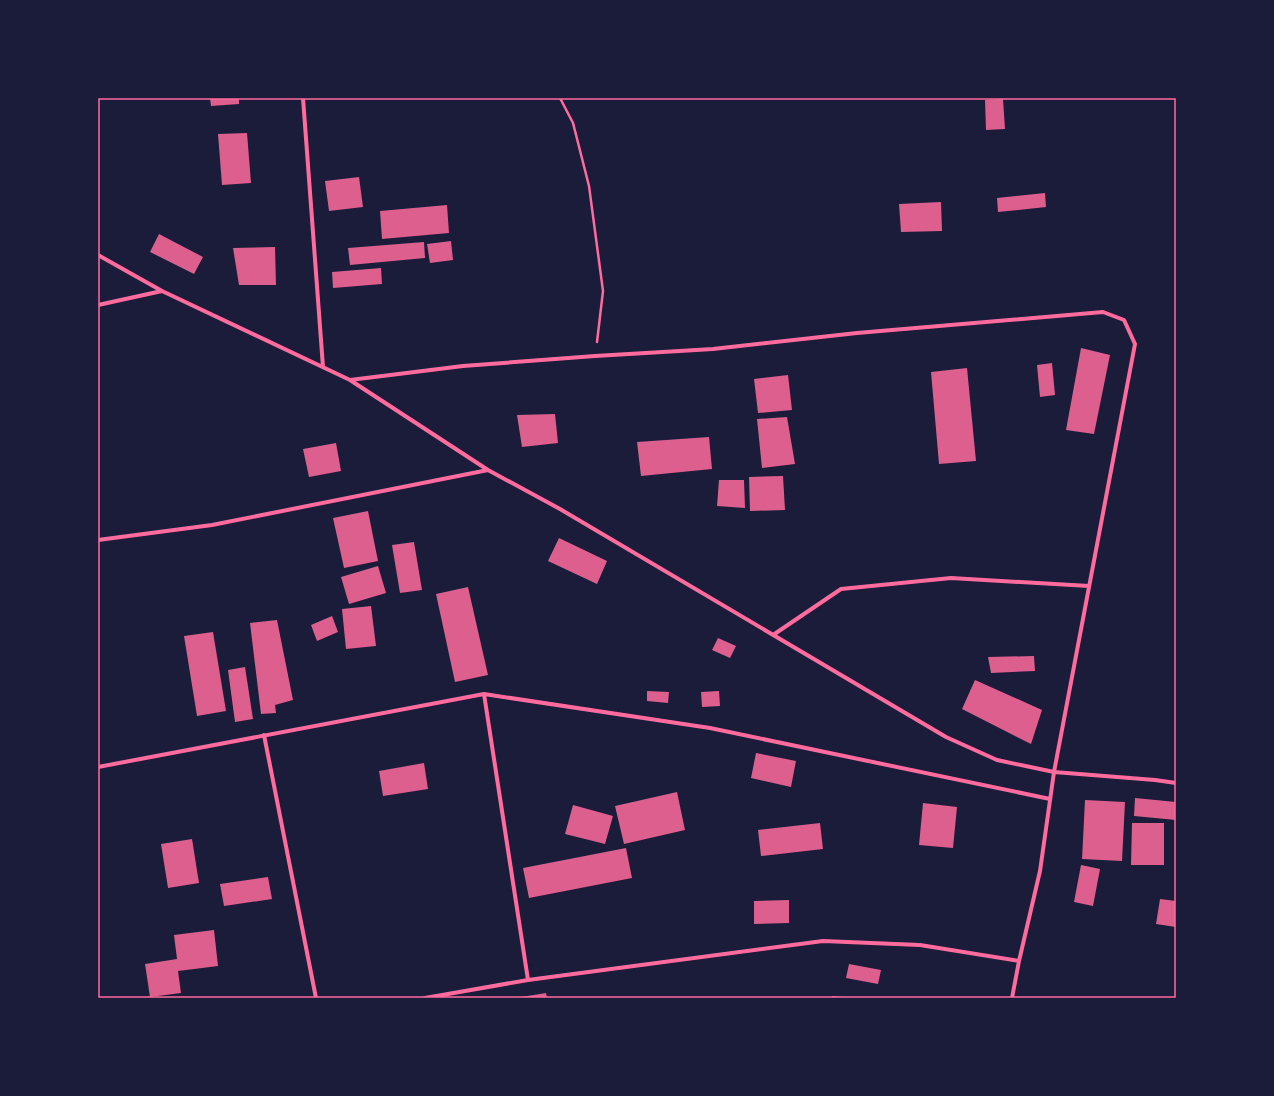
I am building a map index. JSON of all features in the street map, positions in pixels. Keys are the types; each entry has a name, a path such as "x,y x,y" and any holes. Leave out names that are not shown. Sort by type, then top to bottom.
{"street":[{"path":"303,98 323,367"},
{"path":"98,255 162,291 350,380 488,470 560,509 946,737 997,760 1054,772 1176,783"},
{"path":"98,305 162,291"},
{"path":"350,380 463,366 712,349 857,333 1102,312 1124,320 1135,344 1054,772 1040,871 1012,998"},
{"path":"98,540 212,526 488,470"},
{"path":"773,635 841,588 952,578 1089,586"},
{"path":"98,766 484,694 710,728 1050,799"},
{"path":"484,694 528,980"},
{"path":"264,735 316,998"},
{"path":"425,998 528,980 823,941 920,945 1019,961"}],"path":[{"path":"560,98 573,124 588,186 603,291 595,356"}],"building":[{"path":"210,98 239,98 239,104 211,106"},
{"path":"1003,99 1005,129 986,130 985,100"},
{"path":"247,133 251,183 222,185 218,134"},
{"path":"359,177 363,207 329,211 325,181"},
{"path":"1045,193 1046,207 998,212 997,198"},
{"path":"941,202 942,231 901,232 899,204"},
{"path":"447,205 449,233 382,239 380,211"},
{"path":"159,234 203,257 194,274 150,252"},
{"path":"451,241 453,260 430,263 427,244"},
{"path":"424,242 425,258 350,265 348,248"},
{"path":"275,247 276,285 239,285 233,248"},
{"path":"381,268 382,284 333,288 332,272"},
{"path":"1081,348 1110,355 1094,434 1066,430"},
{"path":"1052,363 1055,395 1040,397 1037,365"},
{"path":"967,368 976,461 939,464 931,372"},
{"path":"788,375 792,410 758,413 754,379"},
{"path":"555,414 558,443 522,447 517,415"},
{"path":"787,417 795,464 762,468 757,419"},
{"path":"709,437 712,469 641,476 637,442"},
{"path":"336,443 341,471 309,477 303,449"},
{"path":"783,476 785,510 750,511 749,477"},
{"path":"719,480 744,480 745,508 717,506"},
{"path":"368,511 378,561 344,568 333,518"},
{"path":"559,538 607,561 597,584 548,561"},
{"path":"414,542 422,590 400,593 392,545"},
{"path":"378,566 386,593 349,604 341,577"},
{"path":"468,587 488,675 455,682 436,594"},
{"path":"371,606 376,646 346,649 342,609"},
{"path":"332,616 338,632 317,641 311,625"},
{"path":"277,620 293,700 275,705 276,713 261,714 250,623"},
{"path":"213,632 226,711 197,716 184,636"},
{"path":"718,638 736,646 730,658 712,650"},
{"path":"1034,656 1035,671 991,673 988,657"},
{"path":"245,667 253,719 235,722 228,670"},
{"path":"975,680 1042,710 1031,744 962,709"},
{"path":"647,691 669,692 668,703 647,701"},
{"path":"719,691 720,706 702,707 701,692"},
{"path":"756,753 796,761 791,787 751,778"},
{"path":"424,763 428,789 383,796 379,771"},
{"path":"677,792 685,830 624,844 615,806"},
{"path":"1135,798 1176,802 1176,820 1134,816"},
{"path":"1085,800 1125,802 1122,861 1082,859"},
{"path":"923,803 957,807 953,848 919,845"},
{"path":"573,805 613,816 605,844 565,834"},
{"path":"820,823 823,849 761,856 758,830"},
{"path":"1132,823 1164,823 1164,865 1131,865"},
{"path":"192,839 199,883 168,888 161,844"},
{"path":"626,848 632,878 529,898 523,868"},
{"path":"1081,865 1100,869 1093,906 1074,902"},
{"path":"268,877 272,899 224,906 220,884"},
{"path":"1160,899 1176,901 1176,927 1156,924"},
{"path":"789,900 789,923 754,924 754,901"},
{"path":"214,930 218,966 178,971 181,993 150,997 145,964 177,959 174,935"},
{"path":"849,964 881,970 878,984 846,978"},
{"path":"546,993 547,998 521,998 521,997"},
{"path":"832,996 843,997 843,998 832,998"}]}
